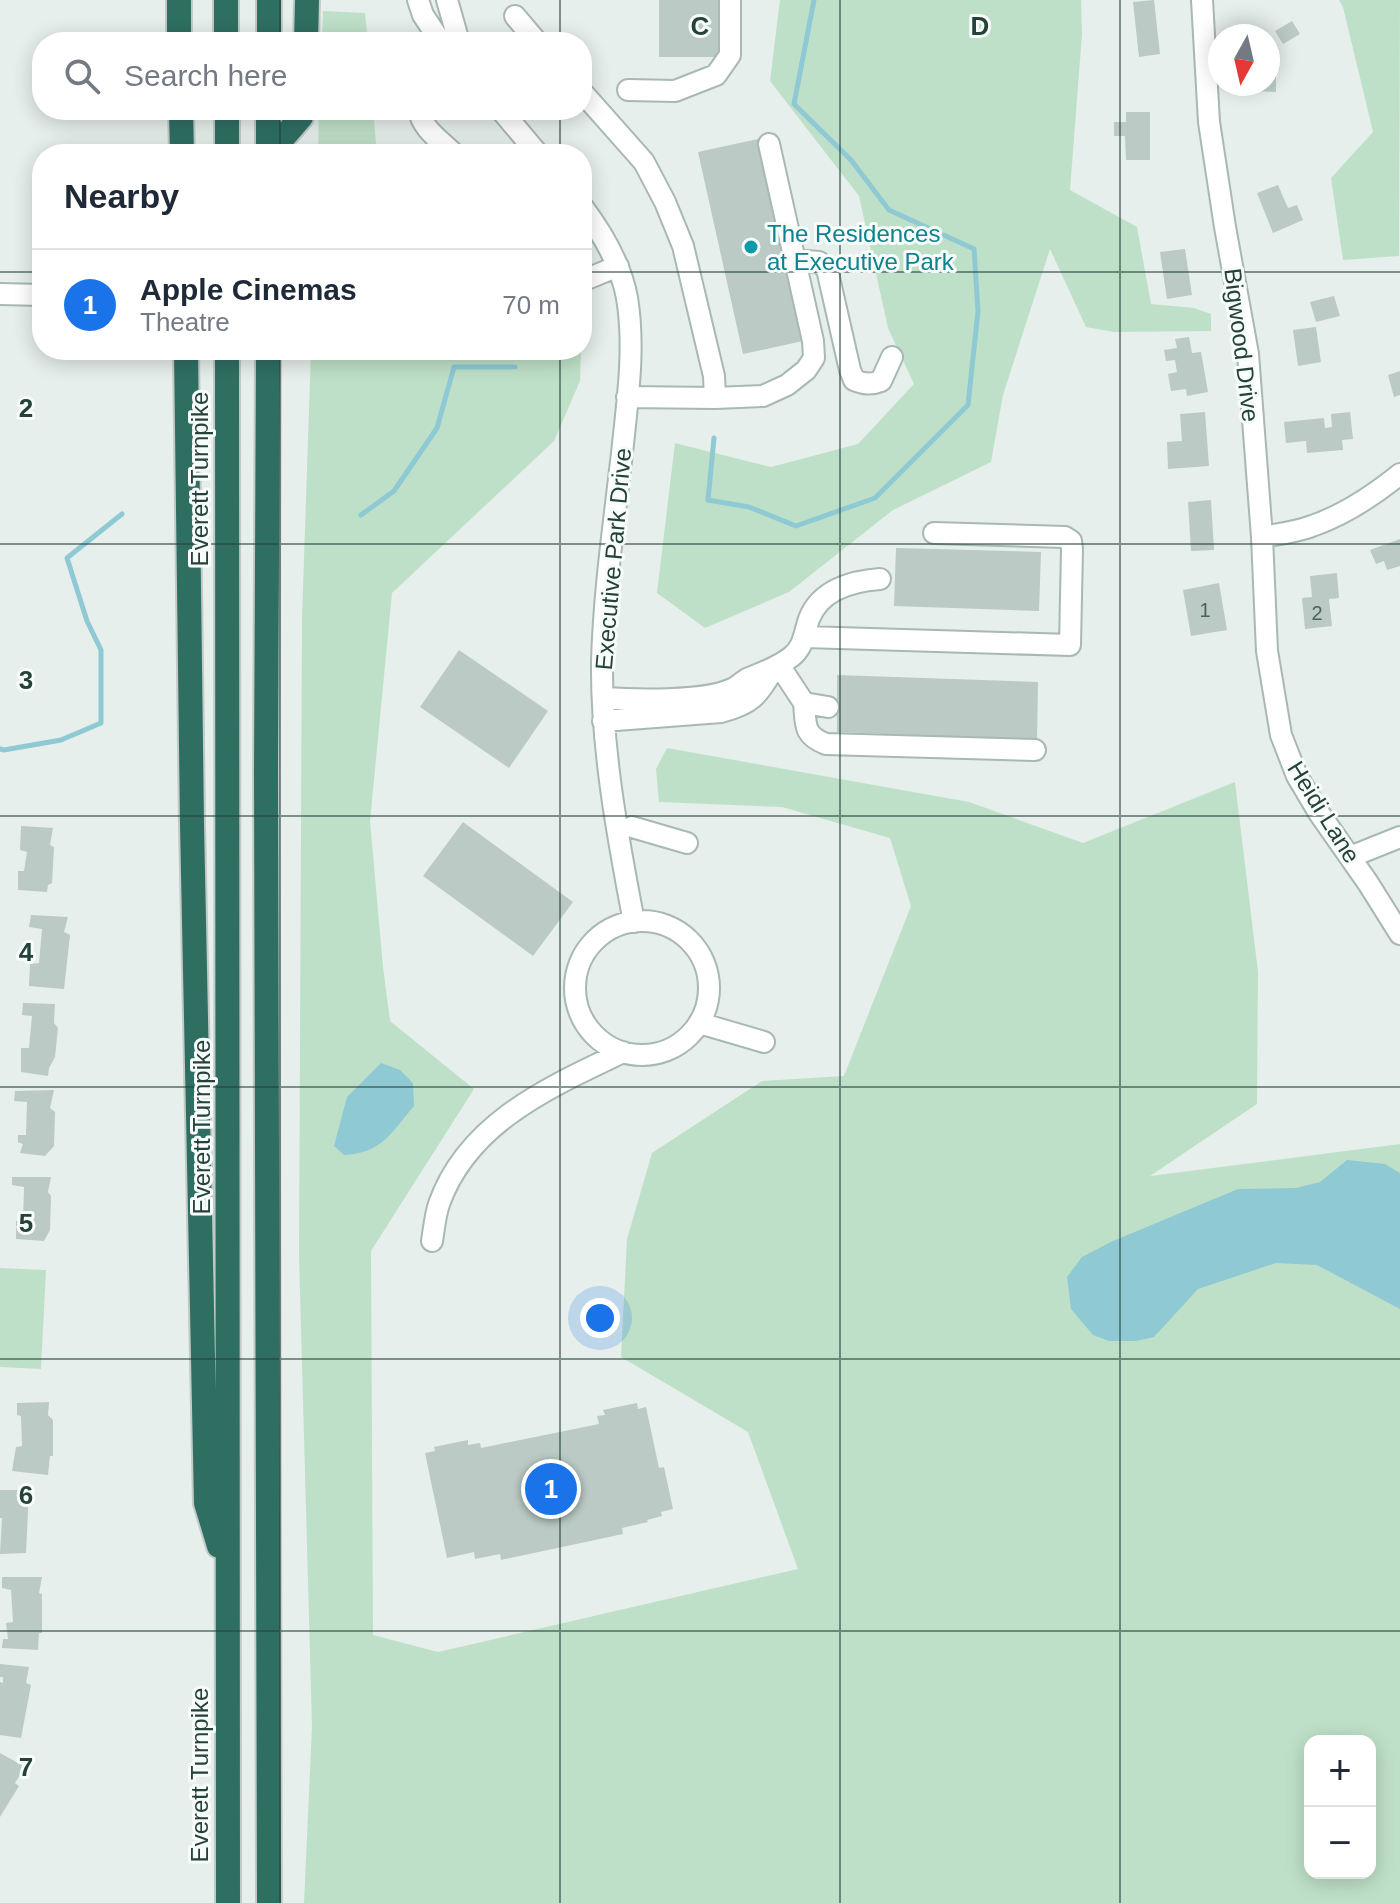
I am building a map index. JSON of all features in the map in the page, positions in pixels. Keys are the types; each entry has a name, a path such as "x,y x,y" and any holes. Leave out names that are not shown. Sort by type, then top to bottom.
{"highway":[{"path":"179,0 179,32"},
{"path":"226,0 226,32"},
{"path":"269,0 269,32"},
{"path":"306,32 307,0"},
{"path":"181,120 182,144"},
{"path":"227,120 227,144"},
{"path":"268,120 269,144"},
{"path":"278,144 298,120"},
{"path":"186,360 206,1503 226,1570"},
{"name":"Everett Turnpike","path":"227,360 228,1903"},
{"path":"268,360 269,1903"}],"street":[{"path":"418,0 434,32"},
{"path":"447,0 456,32"},
{"path":"628,90 675,91 716,75 730,55 730,0"},
{"name":"Bigwood Drive","path":"1202,0 1209,122 1248,354 1262,537"},
{"path":"515,16 529,32"},
{"path":"592,103 644,162 665,202 683,246 714,376 715,398"},
{"path":"421,120 444,144"},
{"path":"509,120 530,144"},
{"path":"627,397 763,396 787,385 806,370 814,358 813,341 769,144"},
{"name":"Executive Park Drive","path":"592,219 618,266 627,296 631,328 631,361 604,616 603,721 634,922"},
{"path":"796,265 806,261 819,262 827,269 854,380 864,384 881,381 892,357"},
{"path":"592,277 618,266"},
{"path":"0,294 32,295"},
{"path":"1262,537 1310,527 1333,517 1400,474"},
{"path":"805,637 1070,645 1071,541 1065,537 934,533"},
{"name":"Heidi Lane","path":"1262,537 1267,651 1281,735 1297,776 1319,813 1400,934"},
{"path":"603,721 732,709 756,696 776,668 800,649 812,612 828,594 843,586 880,579"},
{"path":"603,698 667,699 713,695 776,668"},
{"path":"776,668 804,703 813,739 826,744 1035,750"},
{"path":"804,703 828,707"},
{"path":"632,827 687,843"},
{"path":"1350,857 1400,837"},
{"path":"654,923 675,930 698,952 709,982 708,1004 699,1023 679,1044 652,1054 623,1052 602,1042 586,1025 577,1005 575,986 587,951 608,931 625,924 654,923"},
{"path":"699,1023 764,1042"},
{"path":"432,1241 438,1207 449,1181 465,1155 484,1134 534,1097 623,1052"}],"green space":[{"path":"780,0 1081,0 1082,34 1070,190 1137,227 1151,304 1194,308 1211,314 1211,331 1114,332 1086,327 1050,249 1003,395 991,462 893,510 789,592 705,628 657,593 675,443 771,467 858,444 914,384 888,328 859,196 770,81"},
{"path":"1339,0 1400,0 1399,256 1343,260 1331,178 1373,132"},
{"path":"323,11 365,13 367,32 322,32"},
{"path":"319,120 374,120 376,144 318,144"},
{"path":"311,360 581,360 580,381 554,441 392,593 370,821 390,1021 474,1089 371,1251 373,1635 438,1652 798,1569 748,1432 621,1357 627,1239 652,1153 762,1081 844,1076 911,906 890,838 782,807 659,802 656,769 667,748 969,802 1083,843 1235,782 1258,972 1257,1104 1150,1176 1400,1144 1400,1903 304,1903 312,1727 299,1255 302,618"},
{"path":"0,1268 46,1270 41,1369 0,1367"}],"water":[{"path":"381,1063 400,1070 413,1083 414,1106 377,1146 344,1155 334,1146 347,1097"},
{"path":"1347,1160 1385,1164 1400,1173 1400,1309 1317,1265 1276,1263 1198,1289 1154,1337 1109,1341 1093,1335 1071,1309 1067,1277 1082,1257 1238,1189 1296,1188 1320,1182"}],"building":[{"path":"659,0 720,0 721,57 659,57"},
{"path":"1154,0 1160,54 1139,57 1133,2"},
{"path":"1292,21 1300,34 1283,44 1280,28"},
{"path":"1126,112 1150,112 1150,160 1126,160 1125,136 1114,136 1114,122 1126,122"},
{"name":"The Residences at Executive Park","path":"758,139 803,341 743,354 698,152"},
{"path":"1278,185 1288,208 1297,205 1303,220 1273,233 1257,193"},
{"path":"1185,249 1192,295 1167,299 1160,252"},
{"path":"1334,296 1340,316 1316,322 1310,302"},
{"path":"1316,327 1321,362 1298,366 1293,330"},
{"path":"1189,337 1192,353 1201,352 1208,392 1187,396 1186,389 1171,391 1168,374 1177,372 1175,360 1166,361 1164,350 1177,348 1175,339"},
{"path":"1400,371 1400,395 1394,397 1388,375"},
{"path":"1205,412 1209,466 1168,469 1167,442 1182,441 1180,414"},
{"path":"1350,412 1353,439 1342,440 1343,450 1307,453 1306,441 1286,443 1284,422 1324,418 1325,428 1332,427 1331,414"},
{"path":"1211,500 1214,550 1191,551 1188,502"},
{"path":"1400,539 1400,566 1387,570 1384,561 1376,564 1370,550"},
{"path":"896,548 1041,552 1039,611 894,606"},
{"path":"1337,573 1339,598 1329,599 1332,626 1305,629 1302,598 1312,597 1310,576"},
{"path":"1219,583 1227,630 1191,636 1183,590"},
{"path":"459,650 548,711 509,768 420,707"},
{"path":"837,675 1038,682 1037,740 837,732"},
{"path":"463,822 573,902 533,956 423,876"},
{"path":"21,826 53,828 50,845 54,847 52,883 48,885 47,892 18,890 18,871 24,871 27,852 20,850"},
{"path":"31,915 68,917 64,932 70,935 64,989 29,986 30,964 39,963 42,929 29,927"},
{"path":"23,1003 55,1004 54,1023 58,1028 55,1057 48,1076 21,1072 21,1048 29,1048 32,1016 22,1015"},
{"path":"54,1090 50,1108 55,1112 54,1146 45,1156 20,1153 23,1144 18,1142 18,1135 26,1135 27,1102 14,1101 15,1091"},
{"path":"12,1177 51,1177 48,1192 51,1196 50,1230 44,1241 16,1239 16,1221 23,1221 24,1187 12,1185"},
{"path":"49,1402 48,1415 53,1420 53,1456 50,1456 48,1475 12,1471 16,1447 22,1446 21,1416 17,1415 17,1403"},
{"path":"637,1403 638,1409 646,1407 659,1468 664,1467 673,1509 661,1512 662,1516 648,1522 622,1528 623,1534 501,1560 500,1554 475,1559 474,1552 447,1558 425,1453 435,1451 434,1447 468,1440 468,1445 480,1443 481,1448 599,1424 597,1416 605,1415 603,1410"},
{"path":"0,1490 29,1490 26,1553 0,1554"},
{"path":"2,1577 42,1577 39,1593 42,1594 42,1633 39,1633 38,1650 2,1648 3,1639 8,1639 6,1623 13,1622 11,1590 2,1588"},
{"path":"0,1664 29,1667 26,1683 31,1685 21,1738 0,1735 0,1682 3,1683 3,1677 0,1677"},
{"path":"0,1753 25,1767 15,1783 19,1786 0,1817"}],"waterway":[{"path":"714,438 708,500 749,507 796,526 875,498 968,405 978,311 974,249 889,210 851,160 794,104 814,0"},
{"path":"361,515 394,491 437,428 454,367 515,367"},
{"path":"0,749 61,740 101,723 101,650 87,621 67,558 122,514"}],"place":[{"name":"The Residences at Executive Park","path":"751,247"},
{"name":"Apple Cinemas","path":"551,1489"}]}
